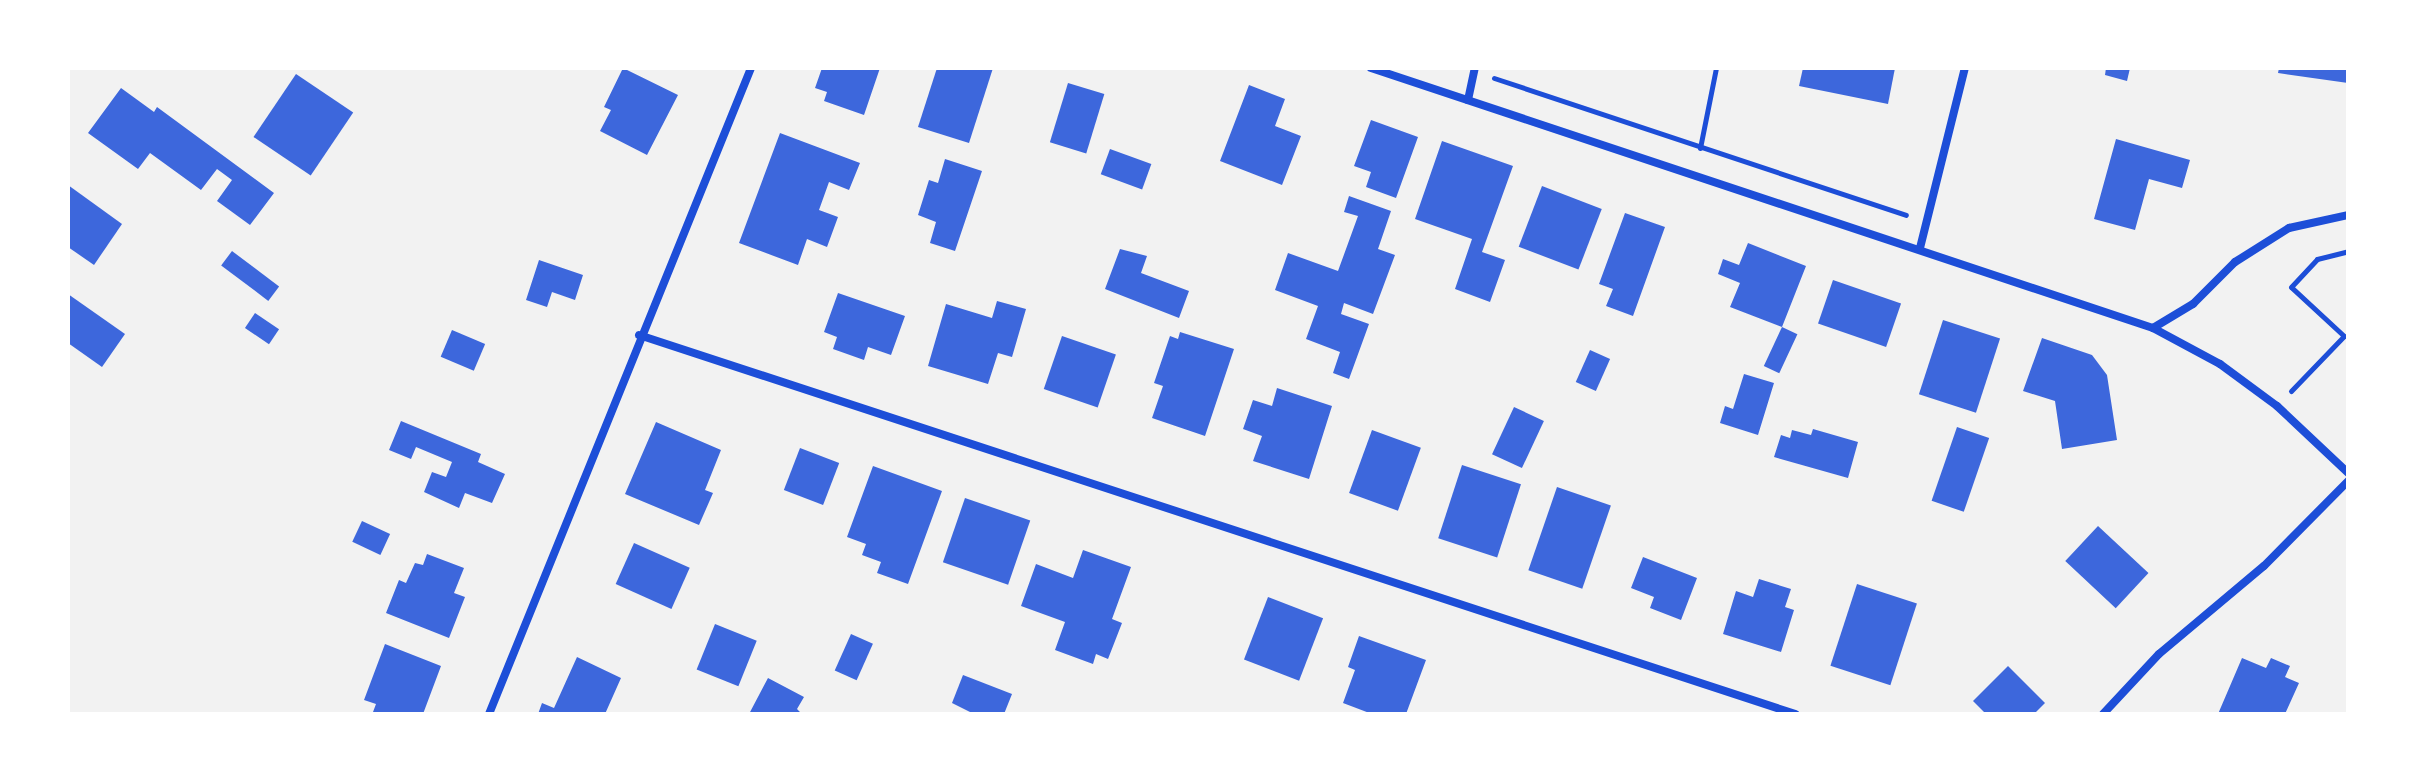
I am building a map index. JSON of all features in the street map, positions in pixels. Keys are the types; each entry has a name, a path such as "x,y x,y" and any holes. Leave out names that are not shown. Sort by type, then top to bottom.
{"street":[{"path":"489,714 639,335 751,68"},
{"path":"1371,68 1920,248 2153,328 2220,364 2277,406 2348,473"},
{"path":"1920,248 1965,68"},
{"path":"1468,100 1475,69"},
{"path":"2153,328 2193,304 2235,262 2289,228 2348,215"},
{"path":"639,335 1795,714"},
{"path":"2103,714 2159,654 2264,566 2348,481"}],"path":[{"path":"1700,148 1716,68"},
{"path":"1475,69 1700,148 1928,222"},
{"path":"2277,406 2344,336 2291,287 2317,259 2348,251"}],"building":[{"path":"623,68 678,95 647,155 600,131 611,110 604,107"},
{"path":"822,68 880,68 864,115 824,101 827,92 815,88"},
{"path":"937,68 993,68 969,143 918,127"},
{"path":"1803,68 1895,68 1888,104 1799,86"},
{"path":"2106,68 2130,68 2127,81 2105,75"},
{"path":"2279,68 2348,68 2348,83 2278,73"},
{"path":"296,74 353,113 311,176 254,137"},
{"path":"1068,83 1104,94 1086,153 1050,142"},
{"path":"1249,85 1285,99 1275,126 1301,136 1282,185 1220,161"},
{"path":"121,88 154,112 157,107 274,193 250,225 217,201 232,180 217,169 201,190 150,153 138,169 88,133"},
{"path":"1371,120 1418,137 1396,198 1366,187 1371,172 1354,166"},
{"path":"780,133 860,163 849,190 829,182 819,210 838,217 827,247 807,239 798,265 739,243"},
{"path":"2116,139 2190,160 2182,188 2149,179 2135,230 2094,219"},
{"path":"1442,141 1513,166 1482,252 1505,260 1490,302 1455,289 1472,239 1415,219"},
{"path":"1110,149 1151,164 1142,189 1101,174"},
{"path":"945,159 982,171 955,251 930,243 936,222 918,215 929,180 938,183"},
{"path":"68,185 122,224 94,265 68,247"},
{"path":"1542,186 1602,209 1578,270 1519,247"},
{"path":"1349,196 1391,211 1378,249 1395,255 1373,314 1344,303 1341,314 1369,324 1349,379 1333,373 1340,352 1306,339 1318,306 1275,290 1288,253 1338,271 1358,216 1344,212"},
{"path":"1625,213 1665,227 1633,316 1606,306 1613,289 1599,284"},
{"path":"1748,243 1806,266 1782,327 1730,307 1740,283 1718,274 1723,259 1739,265"},
{"path":"1120,249 1147,256 1141,273 1189,291 1179,318 1105,289"},
{"path":"232,251 279,287 268,301 221,265"},
{"path":"539,260 583,275 575,300 552,292 547,307 526,300"},
{"path":"1833,280 1901,303 1886,347 1818,323"},
{"path":"838,293 905,316 891,355 868,347 864,360 833,349 837,337 824,332"},
{"path":"68,294 125,334 102,367 68,343"},
{"path":"997,301 1026,309 1012,357 998,353 988,384 928,366 946,304 992,318"},
{"path":"255,313 279,329 269,344 245,328"},
{"path":"1943,320 2000,339 1976,413 1919,394"},
{"path":"1782,327 1797,334 1779,373 1764,366"},
{"path":"452,330 485,344 474,371 441,357"},
{"path":"1180,332 1234,349 1205,436 1152,418 1163,386 1154,383 1170,336 1178,339"},
{"path":"1062,336 1116,355 1098,408 1044,389"},
{"path":"2042,338 2092,355 2107,375 2117,440 2062,449 2055,401 2023,391"},
{"path":"1590,350 1610,359 1596,391 1576,382"},
{"path":"1744,374 1774,383 1758,435 1720,423 1725,406 1733,409"},
{"path":"1277,388 1332,406 1309,479 1253,461 1262,436 1243,429 1253,400 1272,406"},
{"path":"1514,407 1544,421 1522,468 1492,454"},
{"path":"401,421 481,454 478,462 505,474 492,503 465,493 459,508 424,492 432,472 446,477 452,462 416,447 411,459 389,450"},
{"path":"656,422 721,450 705,490 713,493 699,525 625,494"},
{"path":"1957,427 1989,438 1964,512 1932,501"},
{"path":"1813,429 1858,442 1848,478 1774,457 1781,435 1790,438 1792,430 1811,435"},
{"path":"1372,430 1421,448 1398,511 1349,493"},
{"path":"800,448 839,463 823,505 784,490"},
{"path":"1462,465 1521,484 1497,557 1438,538"},
{"path":"873,466 942,491 908,584 877,573 881,562 862,555 866,544 847,537"},
{"path":"1557,487 1611,506 1582,589 1528,570"},
{"path":"965,498 1030,520 1008,585 943,562"},
{"path":"362,521 390,534 380,555 352,542"},
{"path":"2098,526 2148,573 2116,608 2065,561"},
{"path":"634,543 690,568 671,609 616,584"},
{"path":"1083,550 1131,567 1112,619 1122,623 1108,659 1096,654 1093,664 1055,650 1065,622 1021,606 1036,564 1073,578"},
{"path":"427,554 464,568 454,593 465,597 449,638 386,613 399,580 406,583 415,563 423,565"},
{"path":"1643,557 1697,578 1681,620 1650,608 1654,597 1631,588"},
{"path":"1759,579 1791,589 1785,607 1794,610 1781,652 1723,634 1736,591 1753,597"},
{"path":"1857,584 1917,603 1890,685 1830,666"},
{"path":"1268,597 1323,618 1299,681 1244,660"},
{"path":"715,624 757,641 738,686 697,669"},
{"path":"851,634 873,644 857,680 835,671"},
{"path":"1359,636 1426,660 1406,714 1372,714 1343,703 1355,670 1348,667"},
{"path":"385,644 441,666 423,714 379,714 373,712 376,704 364,700"},
{"path":"577,657 621,678 605,714 538,714 542,703 554,708"},
{"path":"2242,658 2266,668 2271,658 2290,666 2285,677 2299,683 2285,714 2218,714"},
{"path":"2008,666 2045,703 2034,714 1986,714 1973,701"},
{"path":"963,675 1012,694 1004,714 974,714 952,703"},
{"path":"768,678 804,697 797,709 802,714 749,714"}]}
